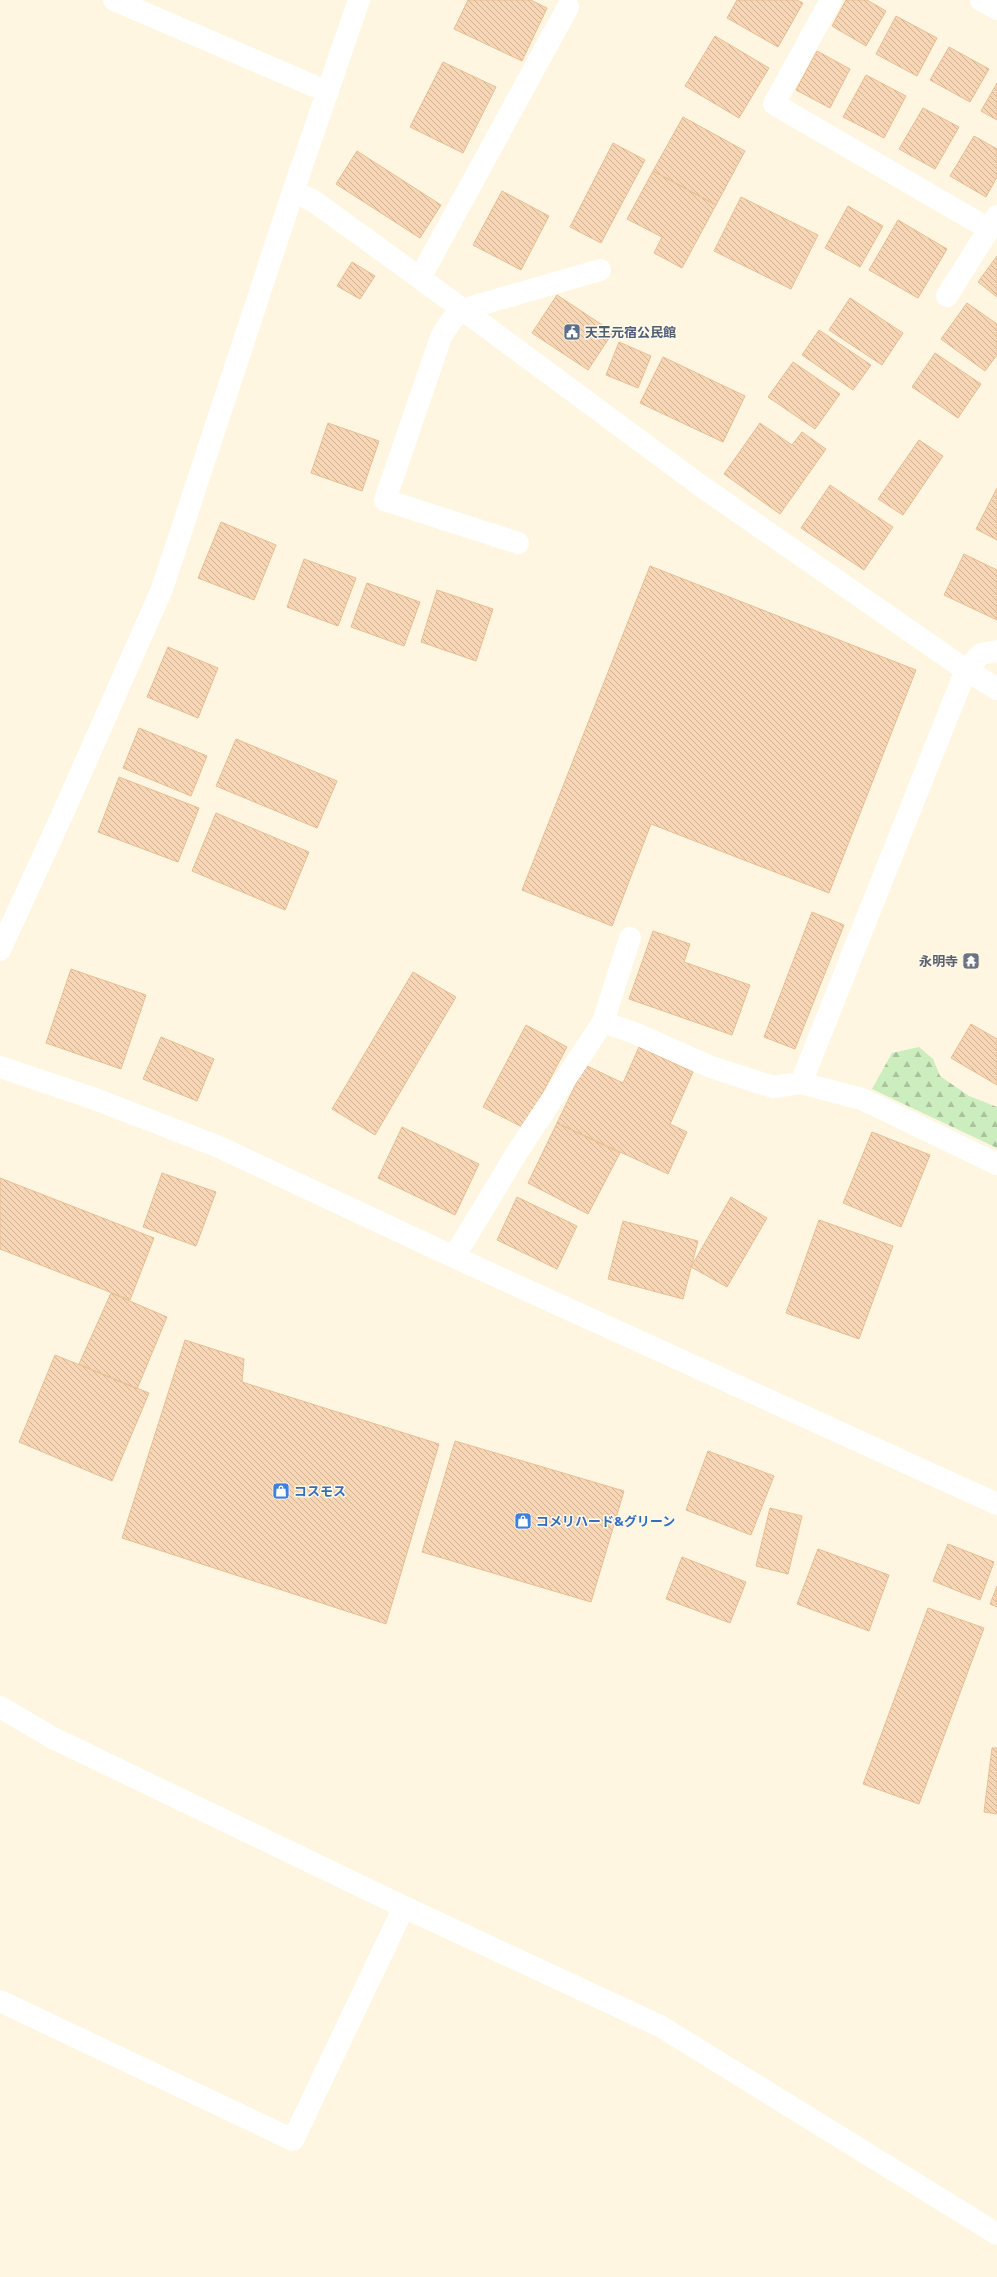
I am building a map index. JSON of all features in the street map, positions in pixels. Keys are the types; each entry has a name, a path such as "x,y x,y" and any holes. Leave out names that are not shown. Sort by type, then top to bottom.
{"street":[{"path":"114,0 328,92"},
{"path":"0,950 64,811 162,588 293,192 359,0"},
{"path":"831,0 774,104 993,222 947,296"},
{"path":"981,0 997,9"},
{"path":"420,278 568,7"},
{"path":"293,192 312,200 701,486 966,670 997,689"},
{"path":"518,543 385,500 442,337 451,321 461,310 600,270"},
{"path":"801,1083 966,670 981,654 997,651"},
{"path":"454,1257 518,1152 603,1022 630,938"},
{"path":"603,1022 637,1034 711,1067 773,1087 801,1083 862,1099 997,1164"},
{"path":"0,1067 181,1130 454,1257 997,1504"},
{"path":"0,1707 53,1738 404,1907 660,2026 997,2234"},
{"path":"0,2001 293,2140 404,1907"}],"green space":[{"path":"919,1047 933,1059 940,1076 969,1096 997,1107 997,1148 872,1089 892,1053"}],"building":[{"path":"468,0 531,0 547,8 522,61 454,29"},
{"path":"737,0 797,0 803,3 778,47 727,18"},
{"path":"846,0 867,0 886,11 866,46 832,26"},
{"path":"896,16 937,38 917,76 876,54"},
{"path":"715,36 769,68 739,118 685,86"},
{"path":"949,47 989,69 970,102 930,80"},
{"path":"817,51 850,69 830,108 796,90"},
{"path":"443,62 496,87 463,153 410,127"},
{"path":"866,75 906,96 884,138 843,117"},
{"path":"997,83 997,120 981,111"},
{"path":"923,108 959,127 935,169 899,149"},
{"path":"683,117 745,151 716,205 653,171"},
{"path":"974,136 997,149 997,177 986,197 950,176"},
{"path":"613,143 645,160 601,243 570,227"},
{"path":"357,151 441,205 420,238 336,184"},
{"path":"653,171 716,205 682,268 654,253 662,237 627,219"},
{"path":"502,191 549,216 521,270 473,245"},
{"path":"741,197 818,235 791,289 714,251"},
{"path":"848,206 883,226 860,267 825,248"},
{"path":"898,220 947,249 918,298 869,270"},
{"path":"997,256 997,297 978,282"},
{"path":"352,262 375,276 360,299 337,286"},
{"name":"天王元宿公民館","path":"557,295 613,332 588,370 532,333"},
{"path":"850,298 903,333 882,365 829,330"},
{"path":"967,303 997,324 997,355 985,371 941,339"},
{"path":"819,330 871,365 853,390 802,355"},
{"path":"619,342 651,356 638,388 606,375"},
{"path":"935,353 981,384 958,418 912,387"},
{"path":"663,357 745,396 723,442 640,403"},
{"path":"793,362 840,394 815,429 768,397"},
{"path":"328,423 379,441 362,491 311,473"},
{"path":"760,423 792,445 802,432 826,449 780,514 724,474"},
{"path":"919,440 943,456 903,515 878,499"},
{"path":"830,485 893,527 864,570 801,528"},
{"path":"997,488 997,540 976,529"},
{"path":"221,522 276,545 254,600 198,578"},
{"path":"964,554 997,570 997,620 944,595"},
{"path":"304,559 356,578 338,626 287,607"},
{"path":"650,566 916,670 829,893 651,824 612,926 522,890"},
{"path":"367,583 420,602 404,646 351,627"},
{"path":"437,590 493,609 476,661 421,642"},
{"path":"168,647 218,668 198,718 147,697"},
{"path":"139,728 207,756 191,796 123,768"},
{"path":"236,739 337,781 317,828 216,786"},
{"path":"119,777 199,808 178,862 98,832"},
{"path":"216,813 309,852 285,910 192,871"},
{"path":"812,912 844,925 795,1049 764,1037"},
{"path":"653,931 690,944 684,962 750,985 732,1035 629,999"},
{"path":"71,969 146,995 121,1069 46,1043"},
{"path":"413,972 456,997 375,1135 332,1109"},
{"path":"971,1024 997,1039 997,1085 951,1058"},
{"path":"526,1025 567,1047 524,1128 483,1107"},
{"path":"161,1037 214,1059 197,1101 143,1079"},
{"path":"639,1047 693,1072 670,1124 687,1132 668,1174 557,1123 585,1065 623,1083"},
{"path":"557,1123 620,1153 588,1214 528,1183"},
{"path":"402,1127 479,1164 455,1215 378,1178"},
{"path":"872,1132 930,1155 901,1227 843,1203"},
{"path":"162,1173 216,1192 196,1246 143,1227"},
{"path":"0,1178 154,1238 130,1300 0,1249"},
{"path":"517,1197 577,1226 557,1269 497,1240"},
{"path":"731,1197 767,1218 727,1287 691,1267"},
{"path":"819,1220 893,1246 859,1339 786,1313"},
{"path":"623,1221 698,1241 683,1299 608,1279"},
{"path":"111,1293 167,1317 137,1389 79,1364"},
{"name":"コスモス","path":"185,1340 244,1359 242,1382 439,1444 386,1624 122,1538"},
{"path":"55,1355 149,1393 112,1481 19,1442"},
{"name":"コメリハード&グリーン","path":"455,1441 624,1491 591,1602 422,1552"},
{"path":"708,1451 774,1476 751,1535 686,1510"},
{"path":"770,1508 802,1516 788,1574 756,1566"},
{"path":"948,1544 994,1562 980,1600 933,1581"},
{"path":"818,1549 889,1575 869,1631 797,1604"},
{"path":"682,1557 746,1582 730,1623 666,1599"},
{"path":"997,1586 997,1607 990,1604"},
{"path":"928,1608 984,1628 919,1804 863,1784"},
{"path":"992,1748 997,1748 997,1814 984,1812"}],"place":[{"name":"天王元宿公民館","path":"572,332"},
{"name":"永明寺","path":"971,961"},
{"name":"コスモス","path":"281,1491"},
{"name":"コメリハード&グリーン","path":"523,1521"}]}
